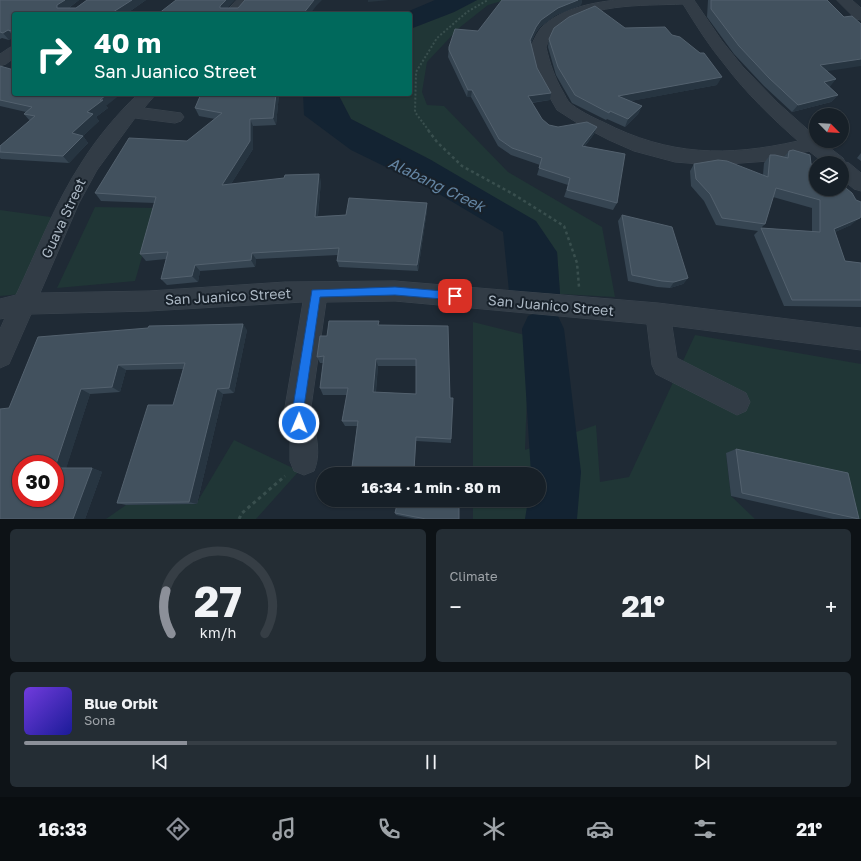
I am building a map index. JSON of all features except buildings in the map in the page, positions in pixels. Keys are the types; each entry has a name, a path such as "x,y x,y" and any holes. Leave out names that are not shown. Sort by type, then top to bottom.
{"street":[{"path":"233,12 245,0"},
{"path":"809,141 763,98 737,70 716,44 686,0 616,4 587,9 563,18 547,31 538,47 545,75 564,106 588,122 615,136 641,146 675,155 713,158 769,154 809,145"},
{"path":"844,0 861,16"},
{"path":"0,61 12,53"},
{"name":"Guava Street","path":"0,356 69,204 89,166 130,112 146,96"},
{"path":"130,112 175,117"},
{"path":"817,148 827,156"},
{"path":"849,174 861,184"},
{"name":"San Juanico Street","path":"0,309 24,304 149,301 285,292 316,293 395,291 658,314 861,339"},
{"path":"304,461 304,439 299,423 298,407 316,293"},
{"path":"658,314 665,365 737,402"}],"path":[{"path":"488,0 467,12 437,38 416,72 415,112 437,142 462,166 513,194 564,226 577,263 582,307"},
{"path":"239,519 242,513 304,461"}],"green space":[{"path":"477,0 505,0 488,5 459,28 427,62 422,92 427,105 444,106 508,172 602,227 615,297 560,294 557,252 431,160 351,119 339,96 412,96 412,28 454,12"},
{"path":"95,207 156,208 135,281 57,288"},
{"path":"0,210 58,218 22,294 0,296"},
{"path":"473,322 529,336 525,450 596,425 600,482 629,477 695,335 861,364 861,519 843,519 726,454 731,496 755,519 473,519 473,507 546,507 546,467 473,467"},
{"path":"234,440 299,471 256,519 106,519 126,505 196,504"}],"water":[{"path":"435,0 477,0 454,12 412,28 412,12 407,12"},
{"path":"303,96 339,96 351,119 431,160 536,221 557,252 560,294 509,291 503,232 429,188 351,150 304,115"}],"waterway":[{"name":"Alabang Creek","path":"543,329 556,472 551,519"}],"route":[{"path":"299,423 298,407 316,293 395,291 455,296"}]}
